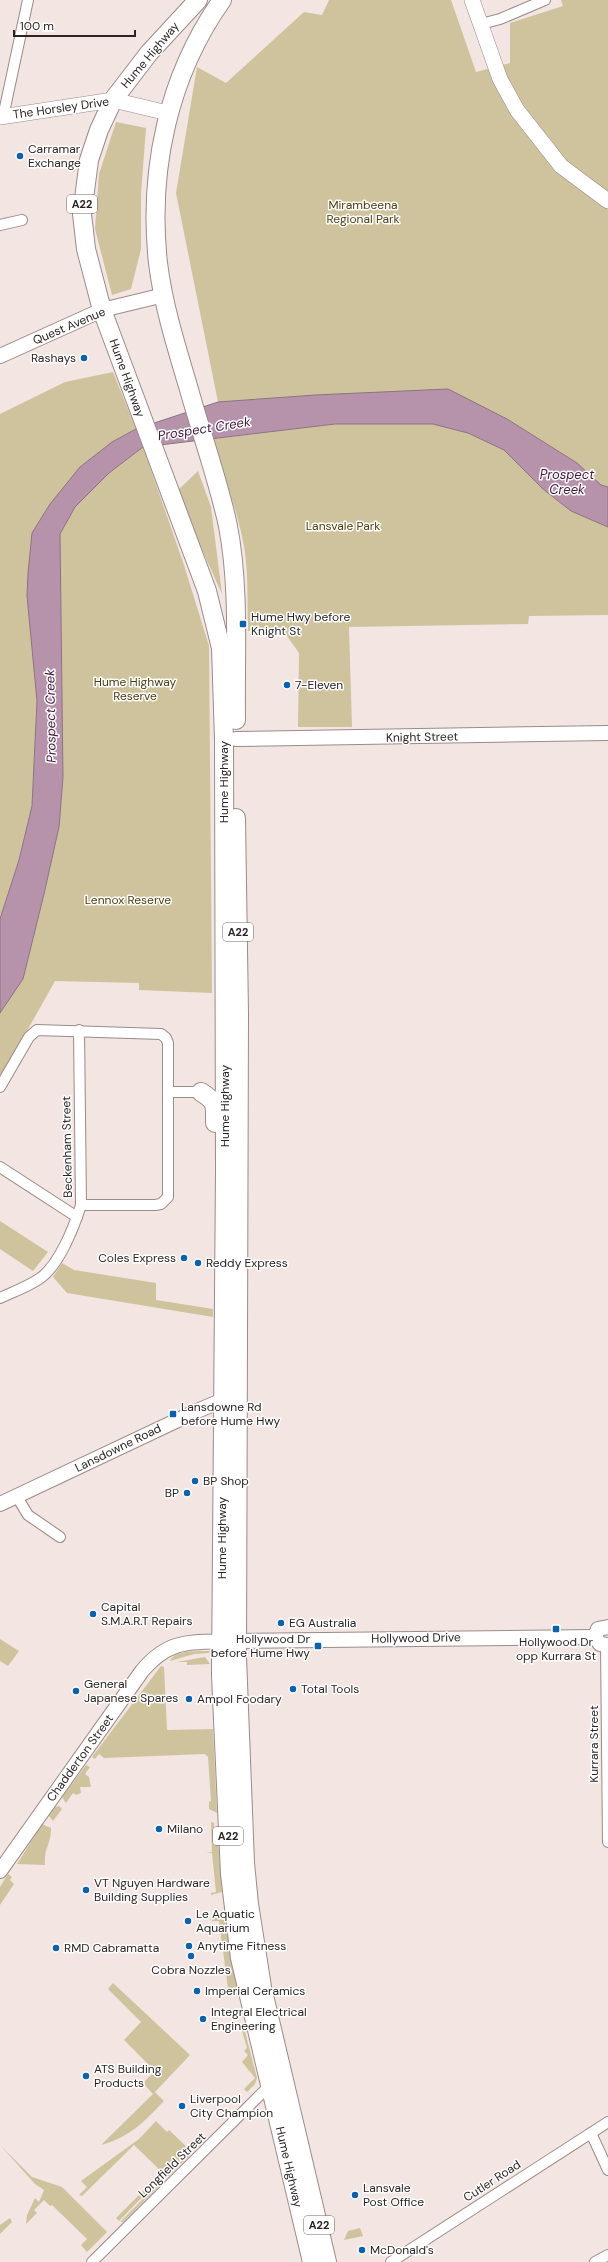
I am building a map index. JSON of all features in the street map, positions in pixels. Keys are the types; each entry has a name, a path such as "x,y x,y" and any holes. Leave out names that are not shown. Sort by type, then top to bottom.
{"highway":[{"name":"Hume Highway","path":"198,0 149,53 113,100 99,130 89,160 82,214 86,249 102,310 207,591 221,648 224,768 225,1170 231,1401"},
{"name":"Hume Highway","path":"222,0 193,48 168,113 159,160 155,213 158,264 164,296 188,388 227,524 233,565 239,1014 231,1401 228,1845 234,1916 245,1984 312,2262"},
{"path":"201,1092 216,1086 225,1075"},
{"path":"201,1092 214,1103 216,1146 225,1170"},
{"name":"Hume Highway","path":"229,1641 249,1904 254,1946 262,1987 327,2262"}],"main road":[{"path":"472,0 500,79 524,120 561,166 608,201"},
{"name":"The Horsley Drive","path":"2,117 113,100 124,101 168,113"}],"street":[{"path":"2,117 28,0"},
{"path":"480,24 500,19 545,0"},
{"path":"0,225 22,220"},
{"name":"Quest Avenue","path":"0,356 102,310 164,296"},
{"name":"Knight Street","path":"236,739 608,734"},
{"path":"0,1087 29,1037 37,1030 79,1030 161,1034 166,1038 168,1043 168,1197 161,1204 155,1205 81,1205"},
{"name":"Beckenham Street","path":"0,1298 40,1279 54,1262 76,1222 81,1205 79,1030"},
{"path":"168,1092 201,1092"},
{"path":"0,1167 77,1217"},
{"name":"Lansdowne Road","path":"0,1504 197,1410 231,1401"},
{"path":"17,1496 28,1515 60,1537"},
{"path":"603,1642 598,1629 608,1625"},
{"name":"Hollywood Drive","path":"229,1641 603,1642"},
{"name":"Chadderton Street","path":"0,1871 148,1664 171,1646 229,1641"},
{"name":"Kurrara Street","path":"603,1642 608,1842"},
{"name":"Longfield Street","path":"92,2262 269,2086"},
{"name":"Cutler Road","path":"391,2262 608,2122"},
{"path":"591,2133 608,2170"},
{"path":"596,2262 608,2254"}],"green space":[{"name":"Mirambeena Regional Park","path":"329,0 451,0 476,72 510,63 510,23 563,6 561,0 608,0 608,487 601,485 577,463 507,419 315,395 218,402 176,193 197,67 226,83 304,12 322,15"},
{"path":"116,122 146,128 141,194 141,249 131,289 112,295 95,229 99,174"},
{"path":"113,372 136,429 112,442 80,467 50,504 32,533 27,596 37,701 32,806 20,856 0,919 0,414 65,382"},
{"name":"Lansvale Park","path":"335,424 433,424 468,433 504,450 543,489 571,511 608,527 608,615 529,616 528,624 349,627 352,727 298,727 299,653 287,636 275,631 248,631 247,571 244,547 236,512 213,439"},
{"path":"143,447 184,565 209,646 212,993 139,990 139,983 55,981 0,1079 0,1013 23,979 59,827 63,777 60,534 75,507 109,473"},
{"path":"198,471 211,507 222,594 176,492"},
{"path":"0,1221 48,1252 33,1271 0,1249"},
{"path":"62,1263 74,1270 156,1283 156,1300 213,1309 213,1317 67,1293 53,1277"},
{"path":"0,1639 19,1651 8,1666 0,1661"},
{"path":"210,1651 209,1653 194,1654 170,1661 172,1657 182,1653"},
{"path":"205,1657 210,1664 187,1665 187,1662 177,1662"},
{"path":"161,1666 164,1667 167,1730 213,1729 217,1813 209,1809 209,1802 211,1801 208,1757 205,1754 104,1758 99,1754 95,1759 92,1757"},
{"path":"86,1765 90,1767 85,1774 89,1777 91,1787 80,1787 81,1793 76,1795 73,1793 66,1803 62,1797"},
{"path":"59,1806 62,1809 53,1821 49,1816 55,1807"},
{"path":"211,1822 214,1823 214,1827 217,1827 222,1892 211,1895 211,1893 216,1892 212,1853 206,1852 212,1852"},
{"path":"42,1824 51,1828 45,1865 17,1864"},
{"path":"8,1874 12,1877 10,1880 14,1884 0,1905 0,1887"},
{"path":"212,1917 225,1920 237,1989 234,1994 209,1994 228,1988 219,1921 212,1921 210,1918"},
{"path":"113,1983 190,2055 155,2092 164,2101 157,2109 136,2128 120,2138 101,2145 153,2094 143,2083 155,2071 124,2040 141,2022 108,1989"},
{"path":"240,2024 243,2024 257,2078 255,2084 247,2092 244,2089 255,2078 242,2062 248,2055 244,2051 247,2048"},
{"path":"156,2121 167,2132 169,2130 190,2150 165,2175 134,2145 82,2196 79,2195 87,2187 81,2181 139,2139"},
{"path":"0,2145 32,2177 62,2187 107,2232 87,2252 81,2245 87,2239 52,2205 50,2206 44,2200 34,2210 37,2213 26,2224 27,2215 35,2198 39,2202 44,2190 35,2184"},
{"path":"191,2152 190,2155 169,2176 166,2176"},
{"path":"156,2178 159,2180 119,2221 116,2218"},
{"path":"160,2182 160,2185 123,2222 120,2222"},
{"path":"10,2218 12,2222 0,2234 0,2225"},
{"path":"360,2228 363,2236 344,2240 348,2231"}],"water":[{"name":"Prospect Creek","path":"448,389 507,419 577,463 601,485 608,487 608,527 571,511 543,489 504,450 468,433 433,424 335,424 143,447 109,473 75,507 60,534 63,777 59,827 23,979 0,1013 0,919 19,860 32,806 37,701 27,596 28,573 32,533 50,504 80,467 112,442 136,429 218,402 315,395"}],"place":[{"name":"Carramar Exchange","path":"20,156"},
{"name":"Rashays","path":"84,358"},
{"name":"Hume Hwy before Knight St","path":"243,624"},
{"name":"7-Eleven","path":"287,685"},
{"name":"Coles Express","path":"184,1258"},
{"name":"Reddy Express","path":"198,1263"},
{"name":"Lansdowne Rd before Hume Hwy","path":"173,1414"},
{"name":"BP Shop","path":"195,1481"},
{"name":"BP","path":"187,1493"},
{"name":"Capital S.M.A.R.T Repairs","path":"93,1614"},
{"name":"EG Australia","path":"281,1623"},
{"name":"Hollywood Dr opp Kurrara St","path":"556,1629"},
{"name":"Hollywood Dr before Hume Hwy","path":"318,1646"},
{"name":"Total Tools","path":"293,1689"},
{"name":"General Japanese Spares","path":"76,1691"},
{"name":"Ampol Foodary","path":"189,1699"},
{"name":"Milano","path":"159,1829"},
{"name":"VT Nguyen Hardware Building Supplies","path":"86,1890"},
{"name":"Le Aquatic Aquarium","path":"188,1921"},
{"name":"Anytime Fitness","path":"189,1946"},
{"name":"RMD Cabramatta","path":"56,1948"},
{"name":"Cobra Nozzles","path":"191,1956"},
{"name":"Imperial Ceramics","path":"197,1991"},
{"name":"Integral Electrical Engineering","path":"203,2019"},
{"name":"ATS Building Products","path":"86,2076"},
{"name":"Liverpool City Champion","path":"182,2106"},
{"name":"Lansvale Post Office","path":"355,2195"},
{"name":"McDonald's","path":"362,2250"}],"park label":[{"name":"Hume Highway Reserve","path":"135,689"},
{"name":"Lennox Reserve","path":"128,900"}]}
